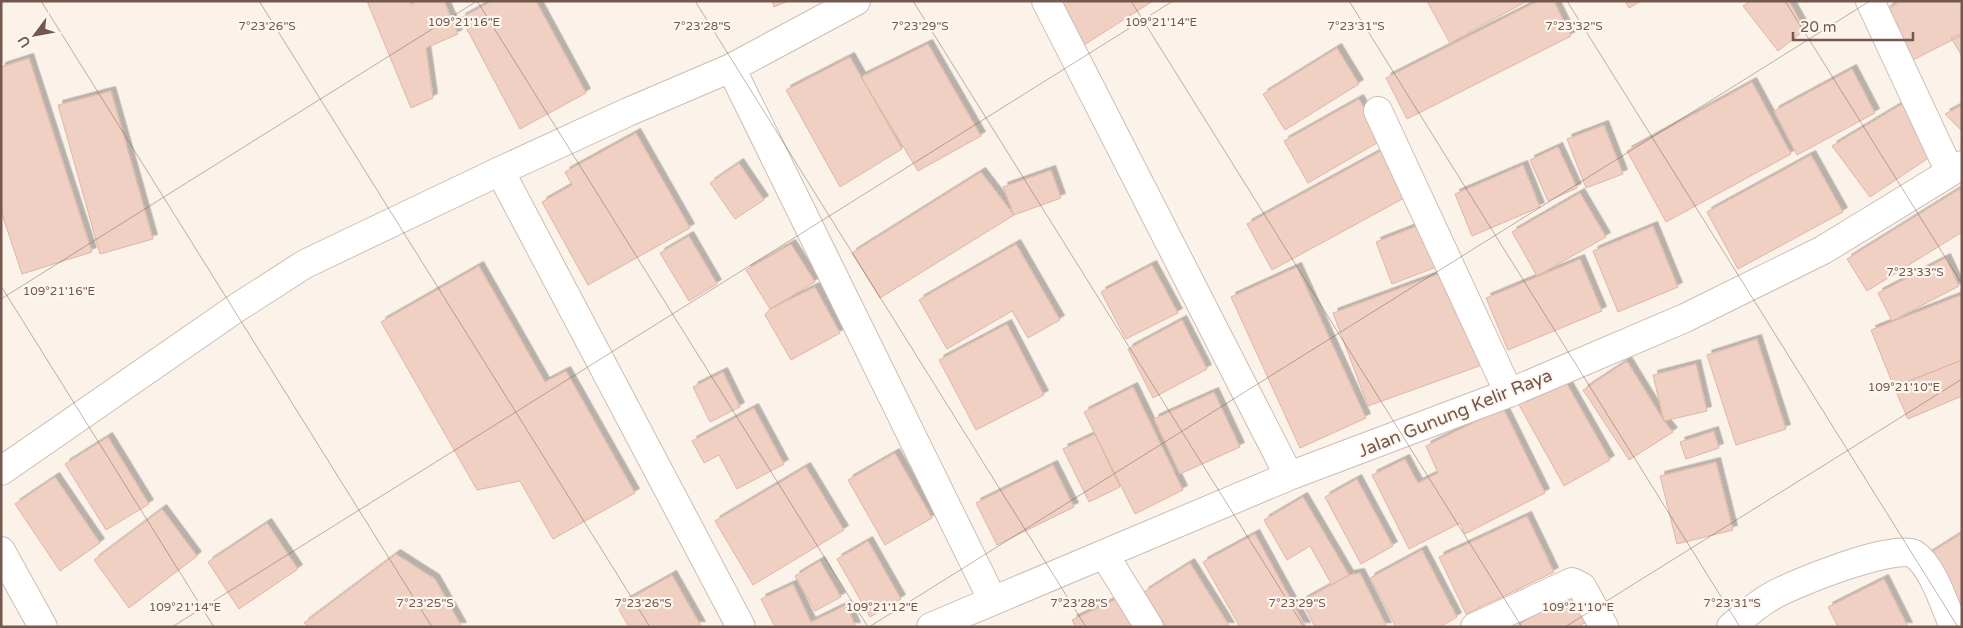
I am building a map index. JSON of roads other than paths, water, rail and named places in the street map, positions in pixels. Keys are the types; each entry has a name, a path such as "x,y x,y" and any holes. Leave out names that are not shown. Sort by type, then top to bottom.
{"street":[{"path":"1,471 235,309 305,264 628,112 731,68 856,1"},
{"path":"1046,1 1289,476"},
{"path":"1870,1 1956,168"},
{"path":"731,68 993,601"},
{"path":"1378,111 1509,393"},
{"name":"Jalan Gunung Kelir Raya","path":"930,627 1289,476 1361,451 1509,393 1674,322 1823,250 1956,168"},
{"path":"500,171 741,627"},
{"path":"1,551 43,627"},
{"path":"1731,627 1767,598 1802,581 1884,553 1907,551 1925,564 1954,627"},
{"path":"1104,554 1149,627"},
{"path":"1475,627 1572,582 1582,588 1604,627"}]}
